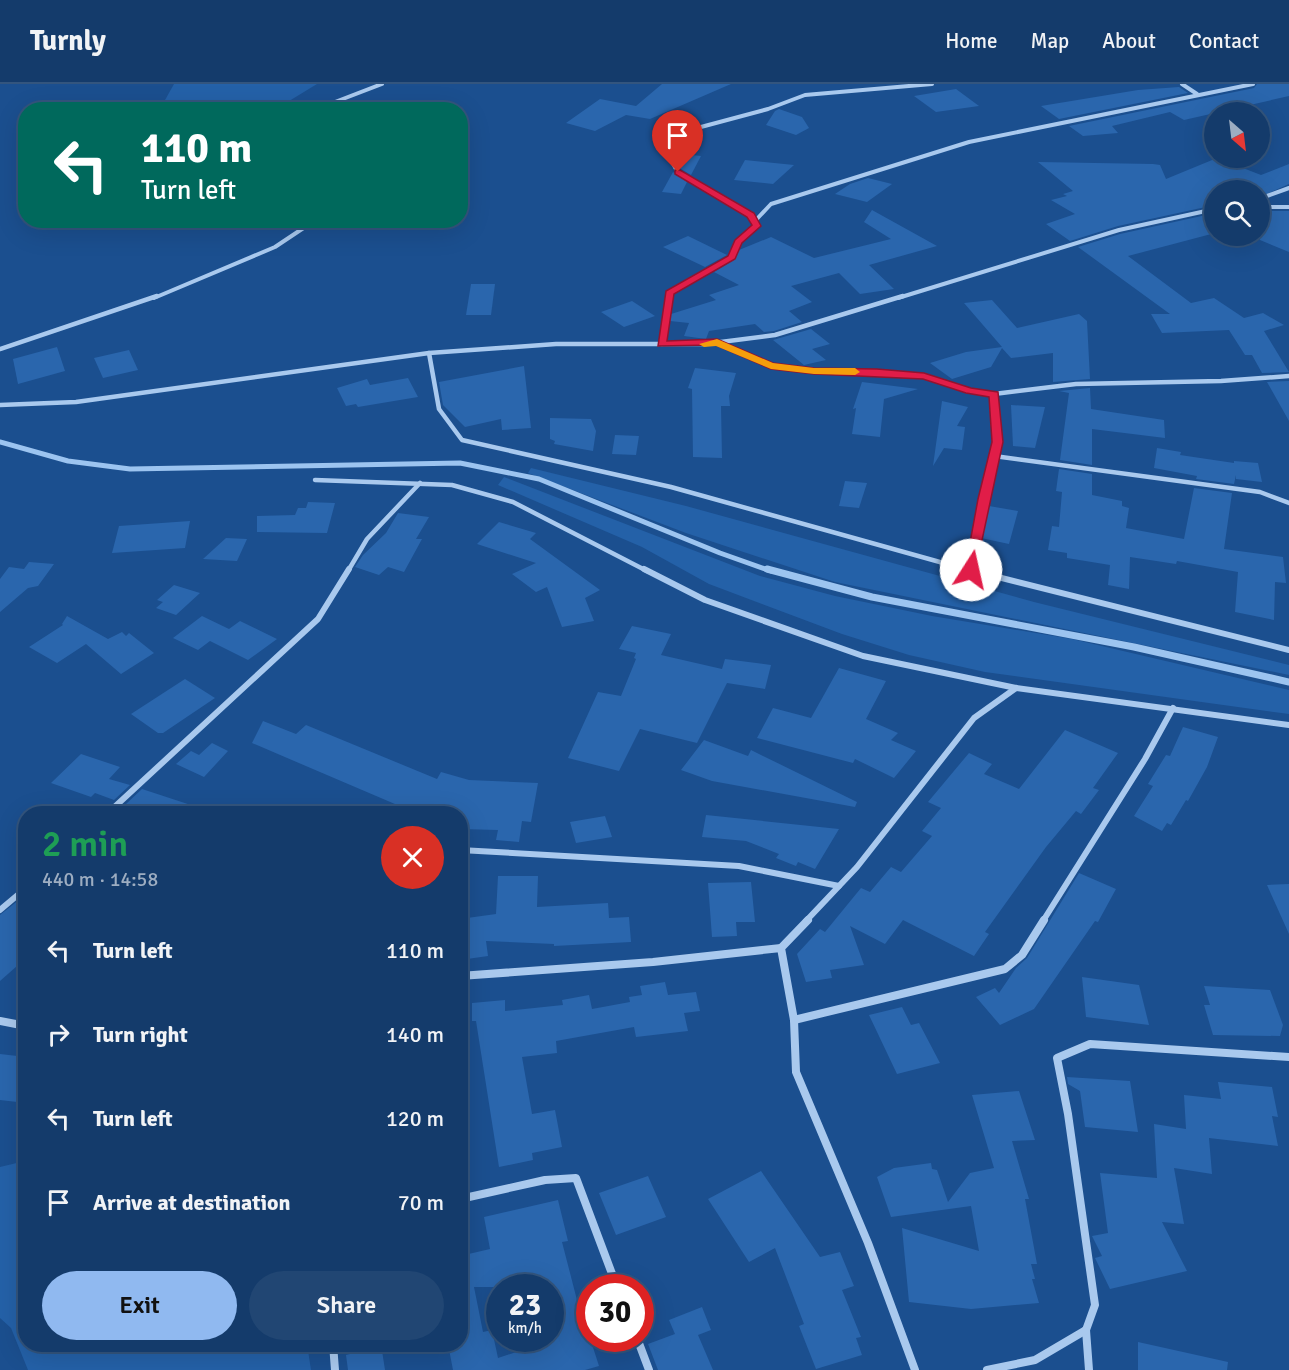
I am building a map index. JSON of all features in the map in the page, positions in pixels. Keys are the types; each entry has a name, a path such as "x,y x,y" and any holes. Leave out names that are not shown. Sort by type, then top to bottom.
{"street":[{"path":"335,102 382,84"},
{"path":"662,344 669,293 731,257 738,242 756,226 751,215 678,172 671,162 668,141 671,135 768,110 805,96 932,84"},
{"path":"1182,84 1197,94"},
{"path":"755,220 771,204 969,142 1253,84"},
{"path":"1270,195 1289,188"},
{"path":"1270,207 1289,207"},
{"path":"0,405 76,402 429,353 556,344 717,342 775,335 1119,230 1204,211"},
{"path":"0,349 138,304 275,247 304,228"},
{"path":"717,342 771,366 814,371 877,372 924,376 970,391 994,394 1076,384 1221,381 1289,376"},
{"path":"429,353 439,409 462,440 671,487 971,570 1289,650"},
{"path":"971,570 998,442 994,394"},
{"path":"994,456 1260,492 1289,503"},
{"path":"315,480 452,484 513,502 705,600 863,656 1016,688 1289,725"},
{"path":"116,806 318,619 368,539 420,483"},
{"path":"468,975 653,962 781,948 857,867 974,718 1016,688"},
{"path":"794,1020 1005,969 1022,955 1145,759 1173,708"},
{"path":"468,850 739,866 839,886"},
{"path":"0,910 18,895"},
{"path":"781,948 794,1020 796,1072 868,1243 915,1370"},
{"path":"0,1021 18,1024"},
{"path":"1089,1370 1086,1330 1095,1305 1068,1114 1057,1058 1089,1044 1289,1057"},
{"path":"468,1197 545,1180 576,1178 612,1274"},
{"path":"987,1370 1035,1360 1086,1330"},
{"path":"334,1352 335,1370"},
{"path":"642,1352 649,1370"}],"shaded area":[{"path":"174,84 317,84 287,102 164,102"},
{"path":"531,468 686,506 1034,602 1289,665 1289,675 835,582 686,533 528,473"},
{"path":"504,477 760,576 835,596 932,616 1072,639 1289,690 1289,714 985,672 909,655 842,634 709,584 642,547 498,485"},
{"path":"18,1163 18,1345 11,1328 0,1318 0,1167"},
{"path":"21,1352 308,1352 311,1370 28,1370"}],"building":[{"path":"662,84 731,84 650,119 626,115 595,131 566,123 600,99 636,106"},
{"path":"1257,84 1289,84 1289,96 1263,102 1204,102 1204,115 1184,120 1170,112 1112,126 1118,133 1083,136 1069,126 1254,88"},
{"path":"1179,87 1188,93 1059,119 1041,106 1138,90"},
{"path":"956,89 979,106 936,112 914,96"},
{"path":"779,109 802,117 809,128 796,135 766,125 775,111"},
{"path":"683,154 701,156 691,175 681,169 677,163"},
{"path":"745,160 794,165 773,184 734,180"},
{"path":"1038,162 1153,164 1160,165 1166,179 1204,163 1204,168 1243,168 1261,175 1289,164 1289,184 1270,193 1270,180 1204,180 1204,207 1118,226 1070,241 1046,224 1075,214 1051,200 1067,196 1063,194 1073,191"},
{"path":"673,172 687,182 681,194 662,192"},
{"path":"868,178 892,184 867,202 835,194 850,184"},
{"path":"872,210 937,246 869,265 894,289 860,294 839,273 791,286 812,302 789,311 802,322 774,331 764,332 755,324 709,331 706,339 684,336 689,323 670,321 671,314 716,300 709,295 739,285 714,272 734,260 739,250 771,237 814,258 891,239 864,222"},
{"path":"1270,211 1289,211 1289,252 1270,244"},
{"path":"1204,215 1204,236 1128,256 1191,303 1214,298 1244,318 1263,313 1284,325 1264,331 1289,372 1262,373 1252,355 1245,355 1229,330 1162,333 1151,314 1170,314 1078,247 1120,234"},
{"path":"688,236 727,255 705,267 663,247"},
{"path":"471,284 495,284 491,315 466,315"},
{"path":"992,300 1017,328 1079,314 1087,321 1090,379 1053,382 1053,353 1011,358 1002,348 991,367 952,379 930,363 966,352 1002,347 964,303"},
{"path":"632,301 655,316 624,327 601,312"},
{"path":"811,329 830,344 812,349 826,360 804,365 773,340"},
{"path":"57,347 65,371 18,384 13,359"},
{"path":"129,350 138,370 103,378 94,358"},
{"path":"524,366 531,428 502,430 501,419 465,427 443,405 439,382"},
{"path":"695,368 736,373 729,396 730,406 721,406 722,458 693,457 692,389 688,388"},
{"path":"408,378 418,397 358,407 356,404 346,406 337,388 367,379 370,385"},
{"path":"1289,381 1289,421 1267,382"},
{"path":"862,382 918,389 884,399 880,437 852,434 856,408 853,409"},
{"path":"1090,388 1091,409 1164,420 1165,438 1092,429 1092,465 1060,460 1069,393 1059,391"},
{"path":"942,401 968,407 957,426 965,427 962,450 944,448 933,466"},
{"path":"1011,405 1045,407 1035,448 1013,446"},
{"path":"550,418 591,419 596,431 593,451 554,444 555,441 550,439"},
{"path":"615,435 639,436 636,455 612,454"},
{"path":"1157,448 1181,452 1180,455 1234,463 1234,461 1258,463 1262,482 1236,479 1236,475 1234,484 1196,479 1197,476 1154,468"},
{"path":"1059,469 1092,474 1092,495 1122,501 1122,506 1129,508 1126,528 1184,539 1194,488 1232,493 1224,549 1283,557 1286,583 1275,582 1274,620 1235,612 1238,572 1177,561 1176,564 1130,557 1129,589 1108,585 1110,565 1067,558 1067,553 1048,550 1052,526 1059,527 1062,492 1056,491"},
{"path":"845,481 867,483 859,508 839,506"},
{"path":"308,502 335,503 327,533 257,532 257,516 295,515 298,508 306,508"},
{"path":"989,506 1018,511 1009,544 981,538"},
{"path":"398,513 429,517 416,539 422,539 404,572 388,567 379,575 355,567 363,555 386,533"},
{"path":"190,521 185,548 112,553 119,526"},
{"path":"499,522 536,533 530,539 600,590 585,598 594,621 562,627 547,587 536,592 512,574 536,563 477,544"},
{"path":"226,538 247,539 237,561 203,559"},
{"path":"29,562 54,564 38,586 28,588 0,612 0,579 9,567 24,569"},
{"path":"174,585 200,593 176,615 156,608 163,602 157,600"},
{"path":"67,616 108,639 122,632 126,636 129,633 154,653 121,674 86,644 57,663 29,647 63,625"},
{"path":"202,616 229,629 240,621 277,639 248,660 210,641 198,650 173,638"},
{"path":"632,626 671,634 661,655 722,669 725,659 771,665 765,689 727,683 697,743 640,729 619,771 568,758 598,692 621,696 636,659 634,658 636,653 619,649"},
{"path":"839,668 886,681 866,719 898,733 891,740 916,751 894,778 855,759 853,763 757,738 773,708 811,718"},
{"path":"185,679 215,698 163,733 158,733 131,714"},
{"path":"263,721 296,734 306,725 437,779 441,772 469,780 538,783 531,822 522,821 519,842 496,840 498,830 468,829 468,806 400,806 252,743"},
{"path":"1183,727 1218,737 1207,767 1188,801 1186,800 1171,825 1167,823 1162,831 1134,816 1153,786 1148,784 1166,755 1170,756"},
{"path":"1065,730 1118,753 1093,788 1099,790 1081,814 1076,811 1046,847 985,932 989,934 974,956 903,920 885,944 850,926 864,965 830,970 832,978 806,982 797,954 820,929 825,932 861,888 870,892 891,867 901,872 932,836 922,831 941,808 928,802 969,753 992,764 984,774 1019,789"},
{"path":"704,740 748,756 751,750 857,802 855,807 712,781 681,770"},
{"path":"212,743 228,751 204,777 176,764 191,751 199,755"},
{"path":"81,754 120,767 109,779 130,785 114,800 95,793 91,797 51,783"},
{"path":"142,789 194,806 131,806 126,804"},
{"path":"706,815 839,829 815,869 798,862 796,866 776,858 779,854 746,841 702,837"},
{"path":"605,816 612,837 576,843 570,822"},
{"path":"1079,873 1116,889 1098,922 1095,921 1034,1009 1000,1025 976,997 995,988 999,993 1016,968 1027,958"},
{"path":"498,876 538,876 537,907 608,903 609,918 629,917 631,942 554,946 554,944 486,941 488,956 468,959 468,918 496,914"},
{"path":"751,882 755,922 736,922 737,936 712,937 708,883"},
{"path":"1289,884 1289,934 1267,885"},
{"path":"18,901 18,965 0,981 0,915"},
{"path":"1082,977 1139,985 1149,1025 1086,1017"},
{"path":"665,982 668,995 696,992 700,1011 684,1013 688,1031 636,1037 634,1027 556,1041 557,1053 522,1057 532,1114 555,1110 562,1147 532,1153 533,1160 499,1167 476,1021 472,1021 472,1003 505,1000 505,1011 563,1005 562,1000 589,995 592,1009 630,1002 629,997 642,995 640,986"},
{"path":"1204,986 1270,990 1283,1025 1280,1036 1213,1035 1204,1005 1210,1005"},
{"path":"902,1007 911,1025 919,1023 940,1063 897,1074 869,1015"},
{"path":"0,1054 18,1056 18,1102 0,1100"},
{"path":"1067,1077 1130,1081 1138,1132 1085,1127 1080,1091 1068,1084"},
{"path":"1218,1082 1272,1087 1278,1117 1272,1116 1278,1146 1209,1138 1212,1174 1174,1168 1184,1224 1162,1222 1187,1271 1110,1289 1095,1258 1102,1256 1092,1236 1108,1233 1100,1173 1157,1178 1154,1124 1186,1129 1184,1095 1221,1099"},
{"path":"1019,1091 1035,1140 1012,1141 1029,1199 1025,1199 1037,1264 1031,1264 1035,1279 1032,1279 1039,1303 971,1309 909,1302 902,1228 979,1251 971,1206 891,1217 877,1177 894,1168 931,1163 932,1169 937,1170 948,1202 970,1173 994,1168 972,1095"},
{"path":"761,1171 820,1257 840,1252 854,1286 842,1290 861,1337 856,1338 862,1355 816,1369 799,1326 804,1324 775,1248 749,1262 708,1199"},
{"path":"648,1176 666,1217 616,1235 599,1193"},
{"path":"558,1200 568,1241 562,1242 576,1296 576,1352 594,1352 599,1366 585,1370 453,1370 450,1352 468,1352 468,1254 490,1249 484,1217"},
{"path":"702,1307 711,1330 698,1335 713,1370 658,1370 651,1352 654,1352 654,1342 675,1334 669,1320"},
{"path":"1138,1342 1228,1362 1227,1370 1138,1370"},
{"path":"358,1352 382,1352 385,1370 348,1370 346,1355"}],"waterway":[{"path":"0,442 68,461 130,469 460,463 539,479 720,553 771,571"},
{"path":"767,569 872,597 1134,647 1289,682"}],"slow traffic":[{"path":"704,344 717,342 771,366 814,371 855,372"}],"route":[{"path":"678,172 751,215 756,226 738,242 731,257 669,293 662,344 717,342 771,366 814,371 877,372 924,376 970,391 994,394 998,442 983,499 971,570"}]}
